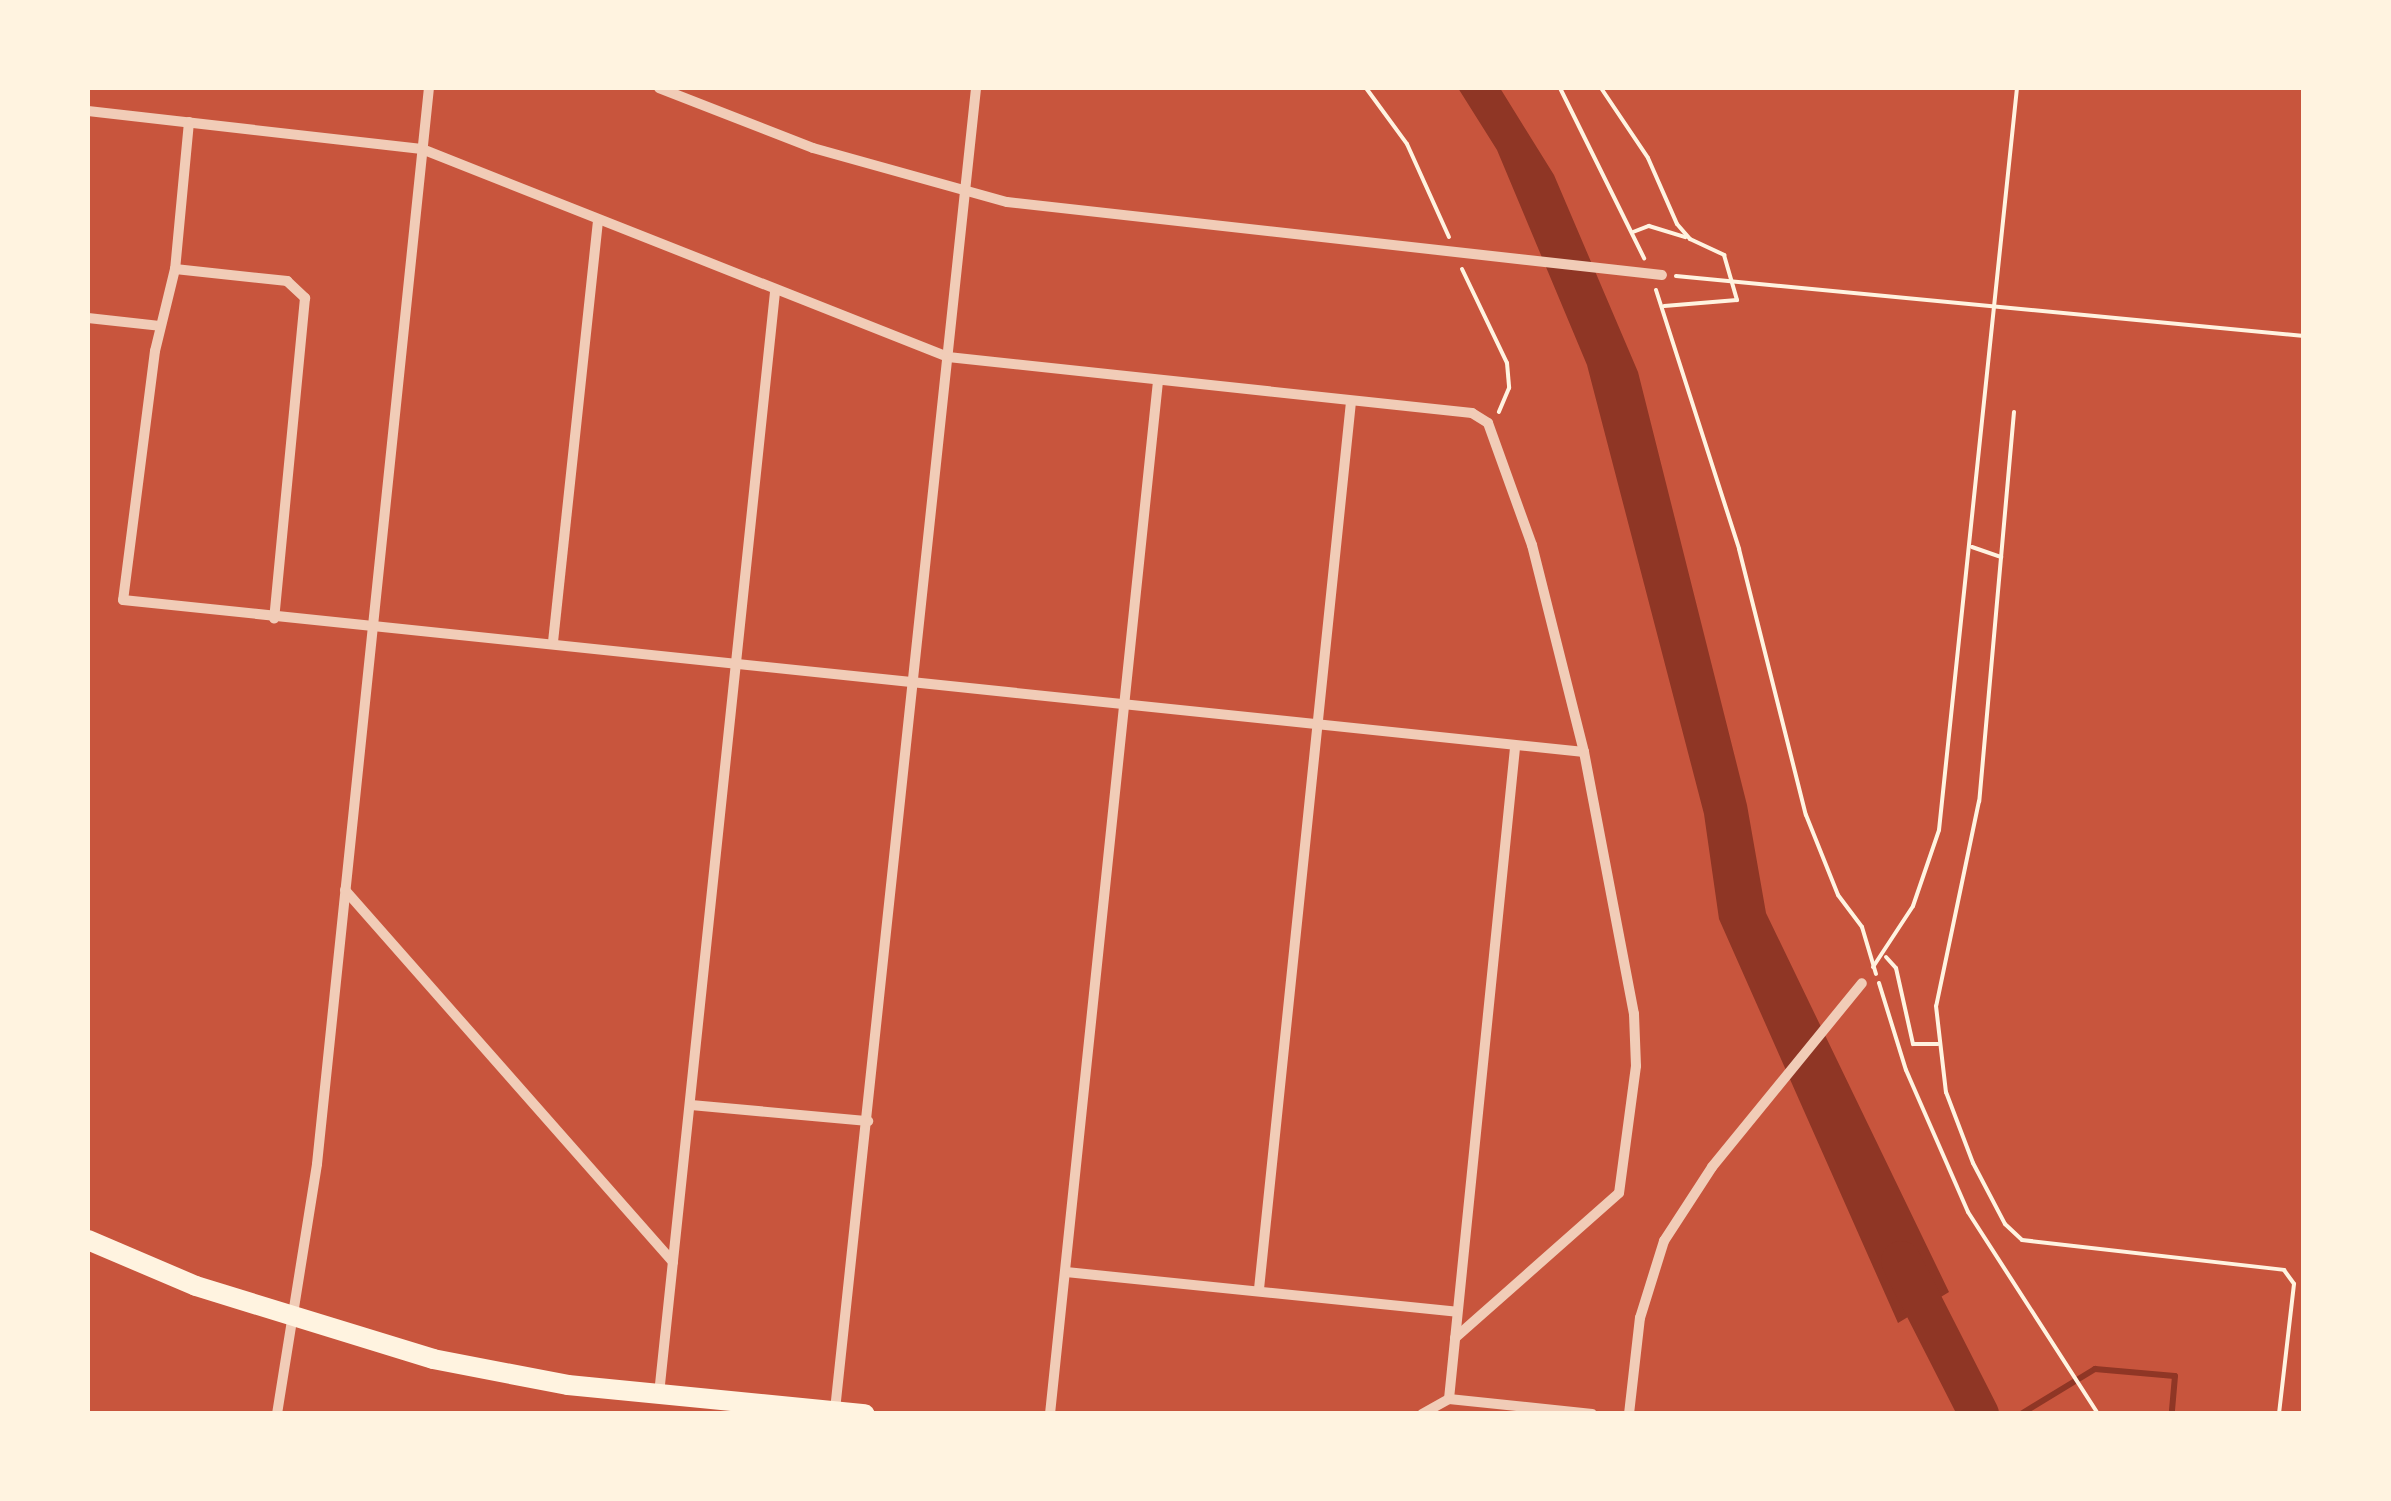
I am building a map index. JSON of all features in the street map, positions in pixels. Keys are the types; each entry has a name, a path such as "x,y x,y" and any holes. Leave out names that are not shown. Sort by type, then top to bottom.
{"main road":[{"path":"88,1240 196,1286 483,1370 659,1394 865,1414"}],"street":[{"path":"277,1414 289,1315 317,1164 429,88"},
{"path":"658,88 813,148 965,194 1657,276"},
{"path":"835,1412 976,88"},
{"path":"88,111 422,149 775,292 948,357 1472,413 1488,423 1532,545 1584,752 1634,1014 1636,1066 1622,1180 1600,1212 1455,1338"},
{"path":"189,122 175,269 160,326 123,600 274,619 553,642 736,665 1515,748 1584,752"},
{"path":"553,642 598,220"},
{"path":"175,269 287,281 305,298 274,619"},
{"path":"659,1394 775,292"},
{"path":"88,318 160,326"},
{"path":"1050,1414 1158,381"},
{"path":"1259,1288 1351,402"},
{"path":"1449,1399 1515,748"},
{"path":"345,890 674,1262"},
{"path":"1629,1414 1640,1318 1664,1241 1712,1167 1742,1136 1862,983"},
{"path":"691,1105 868,1121"},
{"path":"1066,1272 1259,1288 1456,1312"},
{"path":"1422,1414 1449,1399 1592,1414"}],"path":[{"path":"1366,88 1407,144 1460,253 1507,364 1509,388 1488,423"},
{"path":"1560,88 1646,263"},
{"path":"1601,88 1690,239"},
{"path":"1862,983 1885,955 1913,906 1939,830 1972,547 2016,88"},
{"path":"1632,232 1649,226 1724,255 1737,300 1662,306"},
{"path":"2098,1414 1968,1212 1906,1070 1874,965 1806,814 1739,549 1662,306 1657,276 2304,336"},
{"path":"2014,412 1979,801 1941,972 1938,1044 1946,1092 1973,1163 2005,1224 2022,1240 2284,1270 2294,1284 2279,1414"},
{"path":"1972,547 2000,557"},
{"path":"1885,955 1896,968 1913,1044 1938,1044"}],"shaded area":[{"path":"1458,88 1500,88 1554,175 1638,372 1747,805 1766,913 1949,1292 1898,1323 1719,919 1704,814 1587,365 1497,150"}],"waterway":[{"path":"1901,1261 1979,1414"},
{"path":"2021,1414 2095,1369 2175,1376 2172,1414"}]}
